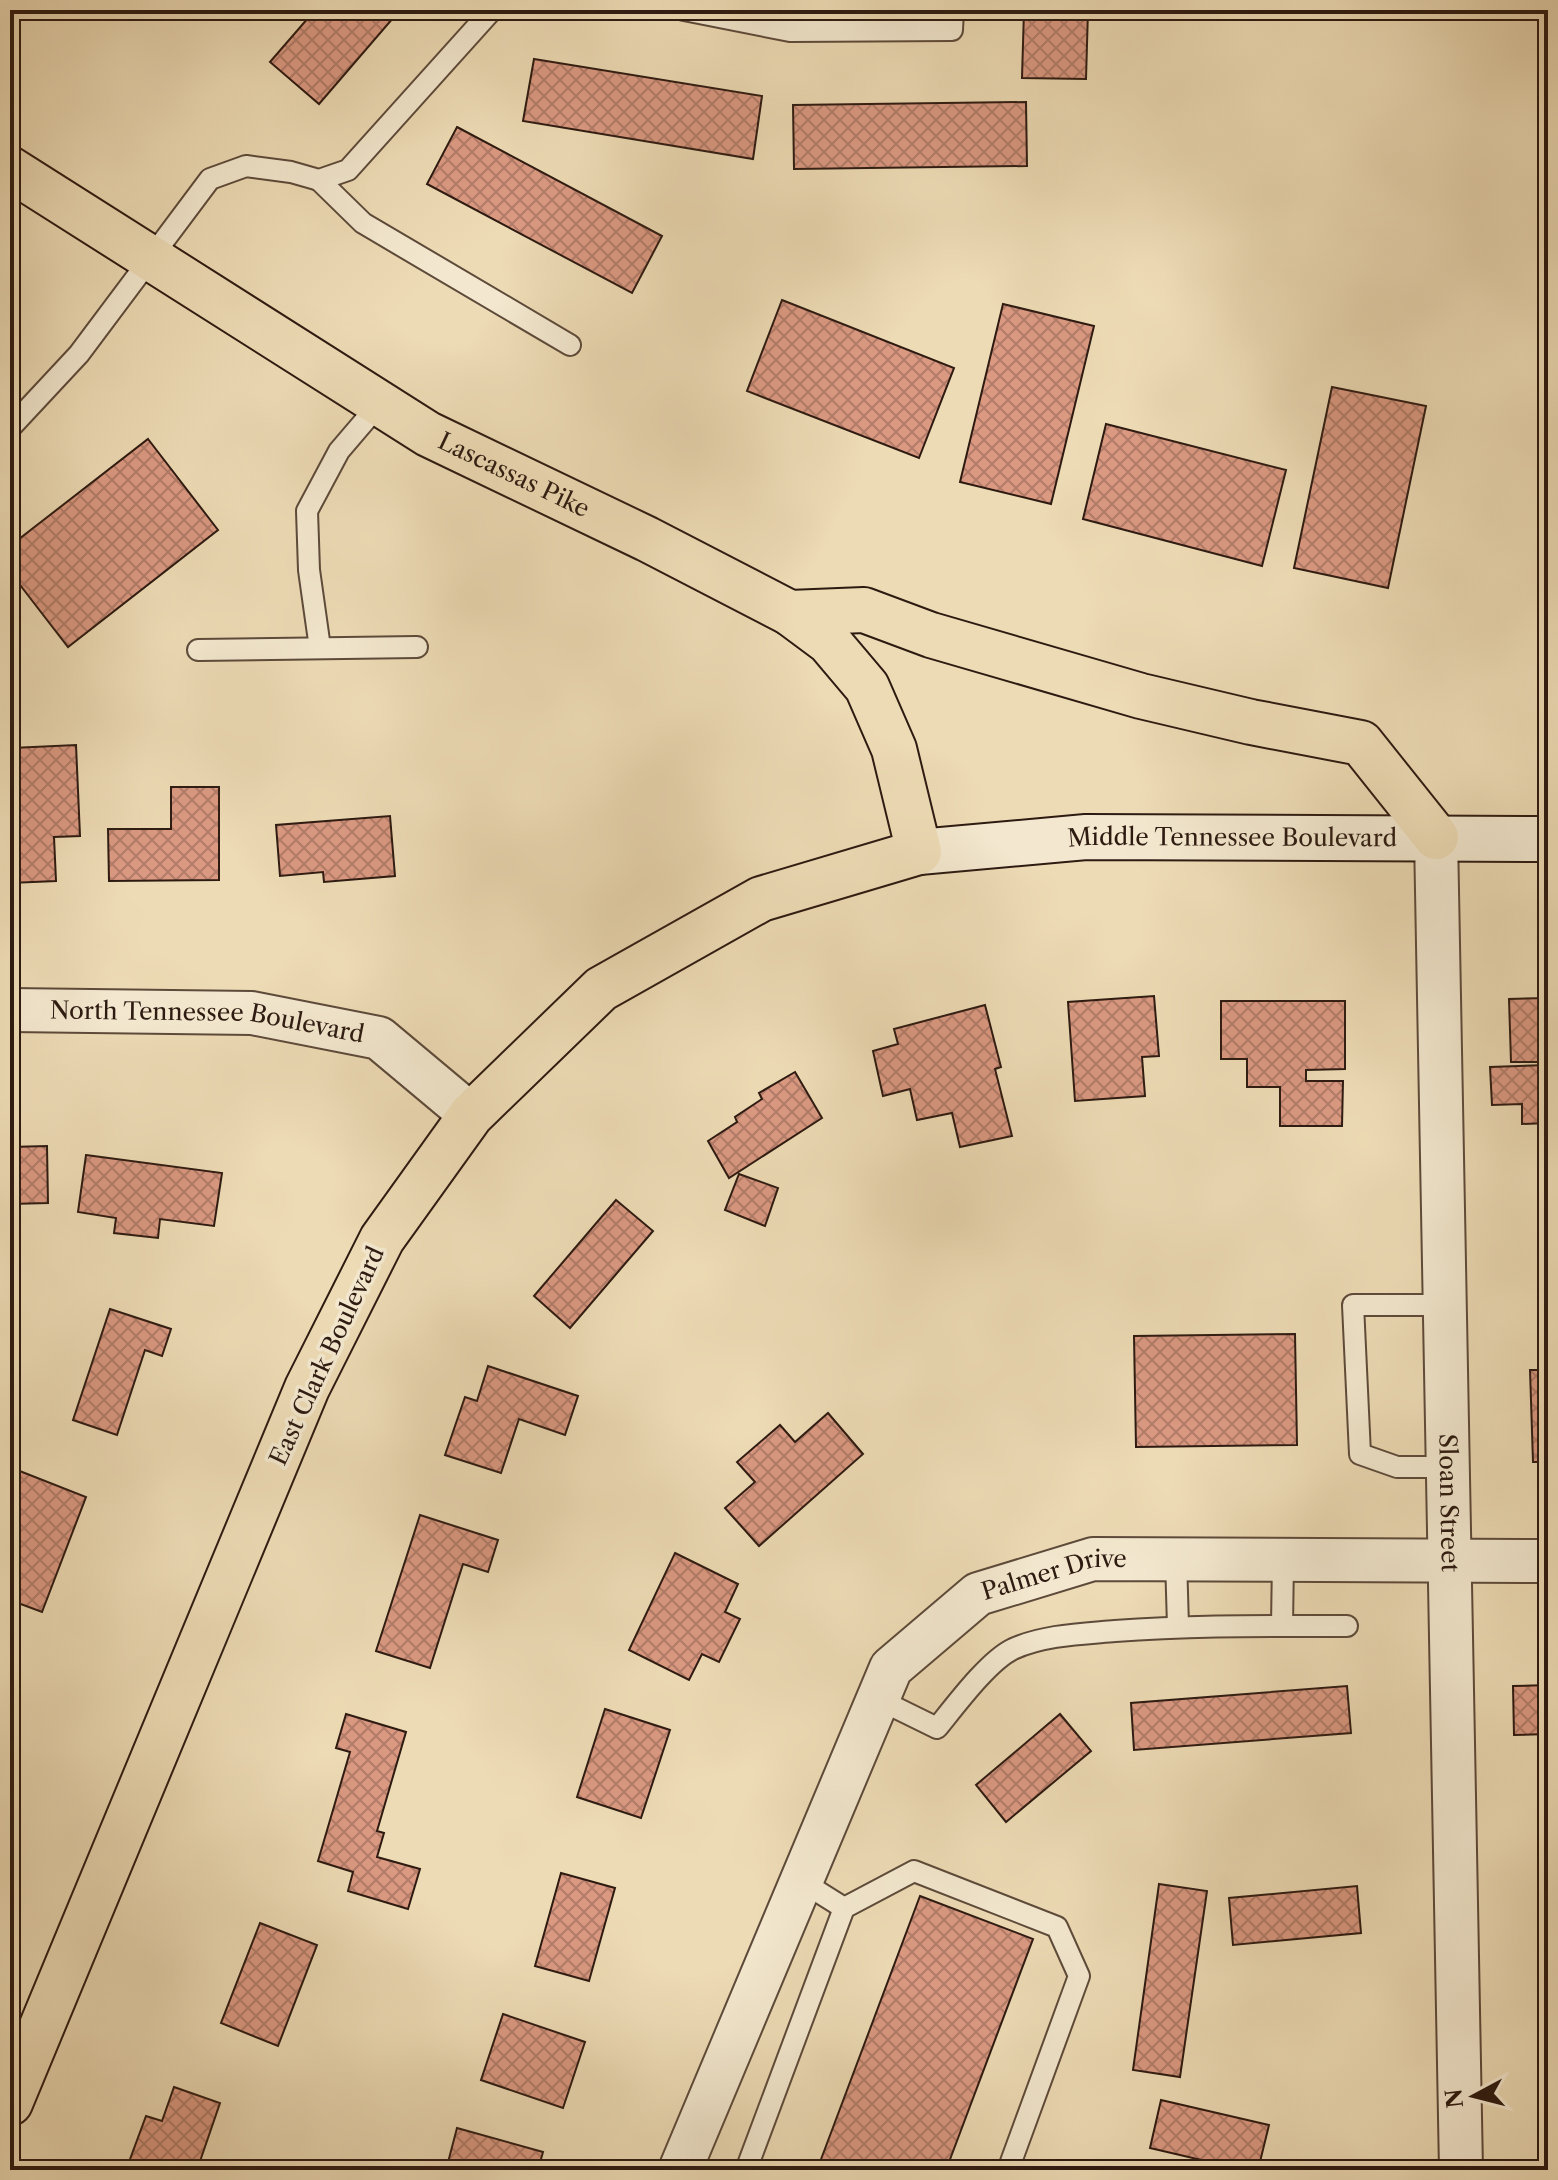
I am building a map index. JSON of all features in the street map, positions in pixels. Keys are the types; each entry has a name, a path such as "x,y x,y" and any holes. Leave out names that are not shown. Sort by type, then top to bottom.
{"main road":[{"name":"Lascassas Pike","path":"10,169 428,434 647,539 790,613 829,642 867,687 894,749 919,852"},
{"path":"790,613 864,610 931,635 1141,696 1251,722 1361,743 1436,837"},
{"name":"Middle Tennessee Boulevard","path":"919,852 1086,837 1548,839"},
{"name":"East Clark Boulevard","path":"10,2103 307,1388 382,1239 471,1115 601,989 761,899 919,852"}],"street":[{"name":"Sloan Street","path":"1436,837 1461,2170"},
{"name":"North Tennessee Boulevard","path":"10,1010 252,1013 379,1038 471,1115"},
{"name":"Palmer Drive","path":"680,2170 891,1668 978,1594 1093,1559 1548,1561"}],"lane":[{"path":"319,180 348,170 492,10"},
{"path":"684,10 790,31 952,30 953,10"},
{"path":"10,428 79,354 210,179 246,166 291,172 319,180 363,223 570,345"},
{"path":"320,648 309,570 307,511 339,451 380,403"},
{"path":"198,650 417,647"},
{"path":"1445,1305 1353,1305 1360,1454 1397,1467 1448,1467"},
{"path":"1176,1559 1178,1626"},
{"path":"1282,1626 1283,1559"},
{"path":"878,1699 937,1728 975,1683 1010,1650 1037,1641 1077,1634 1178,1626 1347,1626"},
{"path":"746,2170 844,1908 914,1871 1057,1927 1079,1976 1008,2170"},
{"path":"801,1881 844,1908"}],"building":[{"path":"315,10 400,10 319,104 270,62"},
{"path":"1024,10 1088,10 1086,79 1022,78"},
{"path":"534,59 762,96 753,159 523,121"},
{"path":"1026,102 1027,166 794,169 793,105"},
{"path":"457,127 662,236 632,293 427,184"},
{"path":"782,300 954,368 919,458 747,391"},
{"path":"1003,304 1094,326 1051,504 960,482"},
{"path":"1332,387 1426,406 1388,588 1294,568"},
{"path":"1106,424 1286,470 1262,566 1083,519"},
{"path":"148,439 218,530 68,647 10,572 10,546"},
{"path":"76,745 80,836 54,837 56,881 10,883 10,818 15,818 12,748"},
{"path":"171,787 219,787 219,880 109,881 108,829 171,829"},
{"path":"390,816 395,876 324,882 323,872 280,876 276,825"},
{"path":"1154,996 1159,1056 1142,1057 1145,1096 1075,1101 1068,1002"},
{"path":"1548,998 1548,1062 1511,1062 1509,999"},
{"path":"1221,1001 1345,1001 1345,1069 1306,1070 1306,1081 1343,1081 1342,1126 1280,1126 1280,1087 1247,1087 1247,1059 1221,1059"},
{"path":"985,1005 1001,1067 995,1069 1012,1136 960,1147 952,1113 917,1120 910,1089 883,1096 873,1051 898,1044 894,1029"},
{"path":"1548,1065 1548,1123 1522,1124 1522,1104 1492,1105 1490,1067"},
{"path":"795,1072 822,1118 729,1178 708,1141 737,1122 735,1117 762,1099 759,1093"},
{"path":"47,1146 48,1203 10,1204 10,1147"},
{"path":"86,1155 222,1173 214,1226 160,1219 158,1238 114,1233 116,1218 78,1212"},
{"path":"739,1174 778,1188 765,1226 725,1210"},
{"path":"616,1200 653,1231 570,1328 534,1296"},
{"path":"110,1309 171,1329 162,1356 145,1350 117,1435 73,1420"},
{"path":"1295,1334 1297,1445 1136,1447 1134,1336"},
{"path":"488,1366 578,1396 565,1435 519,1419 501,1473 445,1455 465,1397 477,1401"},
{"path":"1530,1370 1548,1370 1548,1462 1533,1462"},
{"path":"828,1413 863,1454 759,1546 725,1508 755,1482 737,1462 780,1425 795,1442"},
{"path":"12,1468 86,1497 42,1612 10,1600"},
{"path":"420,1515 498,1540 488,1572 463,1564 430,1668 376,1651"},
{"path":"675,1553 738,1584 725,1612 740,1619 719,1662 702,1654 689,1680 629,1650"},
{"path":"1548,1685 1548,1734 1514,1735 1513,1686"},
{"path":"1347,1686 1351,1733 1134,1750 1131,1703"},
{"path":"605,1709 670,1730 641,1818 577,1797"},
{"path":"346,1714 406,1732 377,1831 384,1833 377,1857 420,1869 408,1909 348,1891 353,1872 318,1861 350,1752 336,1748"},
{"path":"1060,1714 1091,1751 1006,1822 976,1785"},
{"path":"561,1873 615,1888 589,1981 535,1966"},
{"path":"1159,1884 1207,1891 1180,2077 1133,2070"},
{"path":"1357,1886 1361,1933 1233,1945 1229,1898"},
{"path":"920,1896 1033,1939 946,2170 817,2170"},
{"path":"260,1923 317,1945 278,2046 221,2023"},
{"path":"1547,1930 1548,2012 1546,2012"},
{"path":"503,2014 585,2042 563,2108 481,2080"},
{"path":"174,2087 220,2103 197,2170 126,2170 146,2116 162,2121"},
{"path":"1161,2100 1269,2125 1258,2170 1244,2170 1150,2148"},
{"path":"457,2128 543,2152 538,2170 446,2170"}]}
